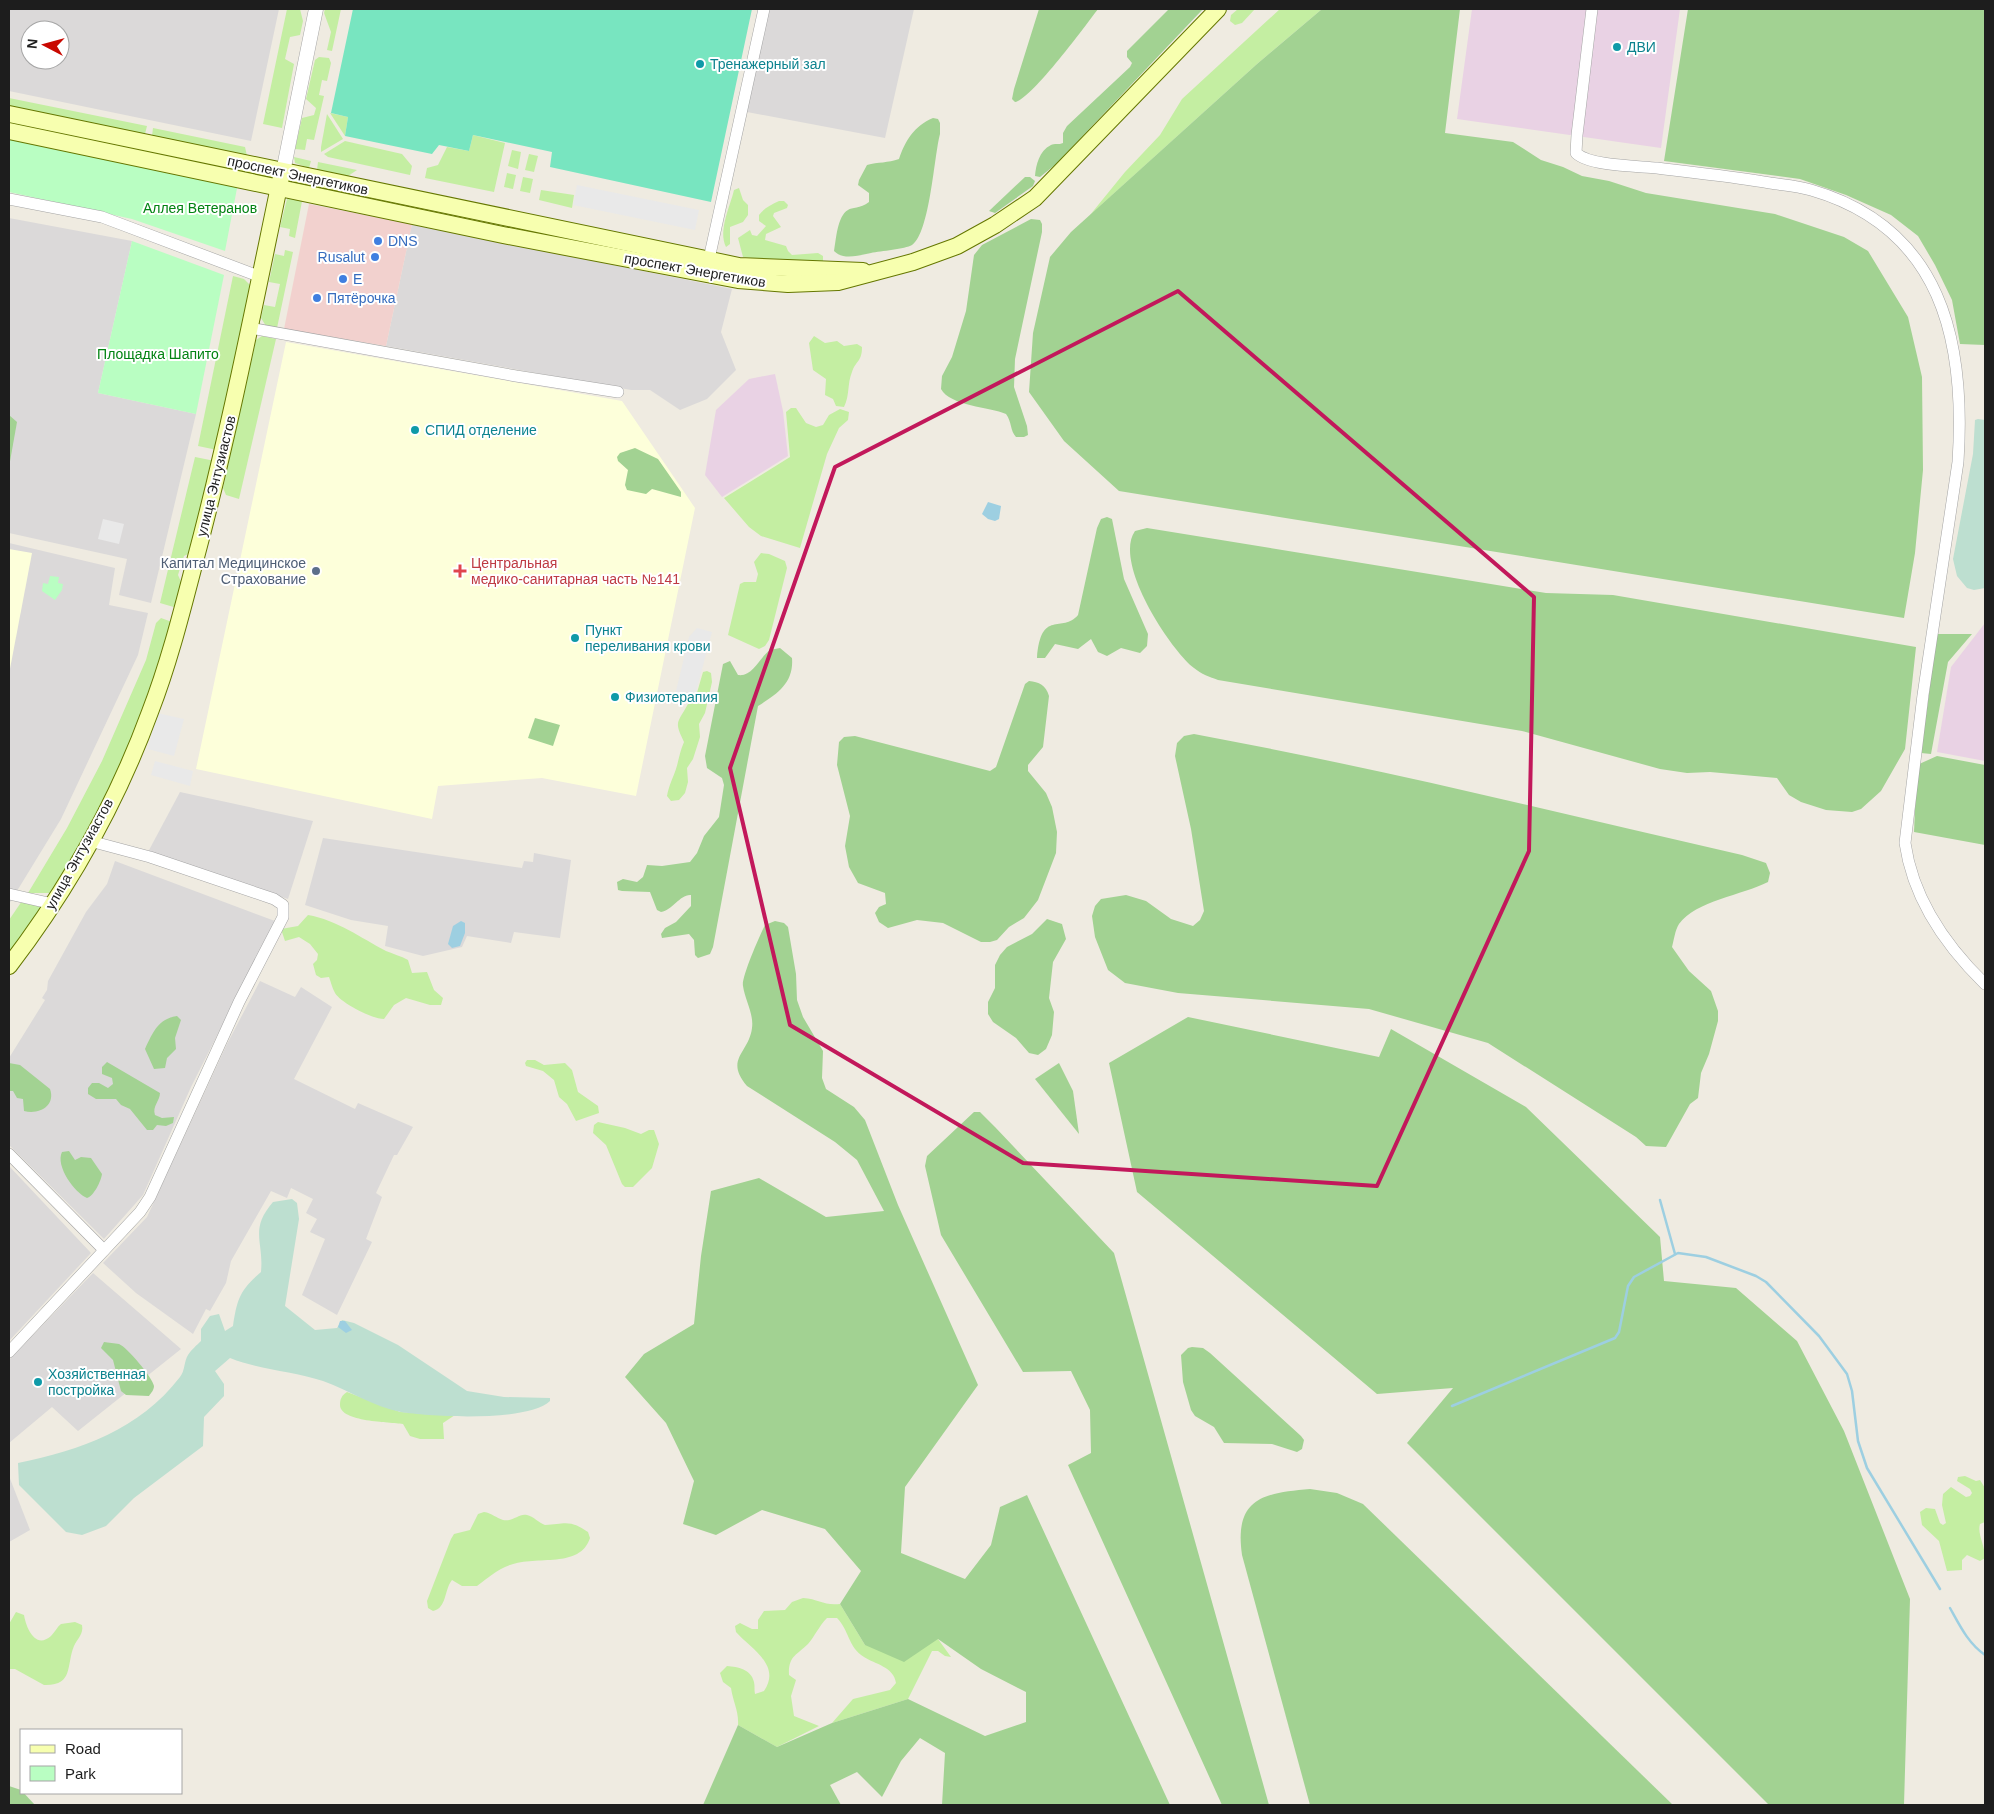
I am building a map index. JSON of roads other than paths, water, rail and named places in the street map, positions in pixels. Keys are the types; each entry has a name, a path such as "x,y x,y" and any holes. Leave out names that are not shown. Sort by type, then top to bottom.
{"main road":[{"name":"проспект Энергетиков","path":"9,131 505,218 569,239 788,284 838,282 913,262 957,246 995,225 1036,198 1218,9"},
{"name":"проспект Энергетиков","path":"9,114 504,235 569,239"},
{"name":"улица Энтузиастов","path":"9,966 35,932 90,841 134,753 151,710 181,615 223,458 281,180"},
{"path":"504,235 505,218"},
{"name":"проспект Энергетиков","path":"619,249 709,259 739,273"}],"street":[{"name":"улица Энтузиастов","path":"281,180 316,9"},
{"path":"709,259 764,9"},
{"path":"1592,9 1577,135 1576,153 1580,157 1606,163 1757,180 1808,189 1834,197 1873,218 1910,250 1922,267 1945,317 1954,344 1957,375 1960,435 1958,462 1921,704 1905,843 1908,866 1928,912 1954,951 1985,984"},
{"path":"9,199 102,217 261,277"},
{"path":"250,328 516,376 618,392"},
{"path":"9,1352 140,1212 150,1197 239,1002 283,917 285,909 283,905 266,896 150,858 90,841"},
{"path":"9,894 52,904"},
{"path":"9,1154 104,1250"}],"water":[{"path":"988,502 1001,506 999,519 995,521 988,519 982,514"},
{"path":"461,921 465,923 465,933 460,946 452,948 448,944 453,926"},
{"path":"340,1321 345,1321 352,1330 346,1333 338,1327"}],"waterway":[{"path":"1660,1200 1675,1254"},
{"path":"1452,1406 1615,1338 1619,1332 1628,1286 1634,1277 1678,1253 1706,1257 1756,1276 1766,1282 1819,1336 1847,1374 1852,1391 1858,1441 1867,1468 1940,1589"},
{"path":"1950,1608 1969,1640 1985,1655"}],"place":[{"name":"ДВИ","path":"1617,47"},
{"name":"Тренажерный зал","path":"700,64"},
{"name":"DNS","path":"378,241"},
{"name":"Rusalut","path":"375,257"},
{"name":"Е","path":"343,279"},
{"name":"Пятёрочка","path":"317,298"},
{"name":"СПИД отделение","path":"415,430"},
{"name":"Капитал Медицинское Страхование","path":"316,571"},
{"name":"Центральная медико-санитарная часть №141","path":"460,571"},
{"name":"Пункт переливания крови","path":"575,638"},
{"name":"Физиотерапия","path":"615,697"},
{"name":"Хозяйственная постройка","path":"38,1382"}],"park label":[{"name":"Аллея Ветеранов","path":"200,208"},
{"name":"Площадка Шапито","path":"158,354"}]}
